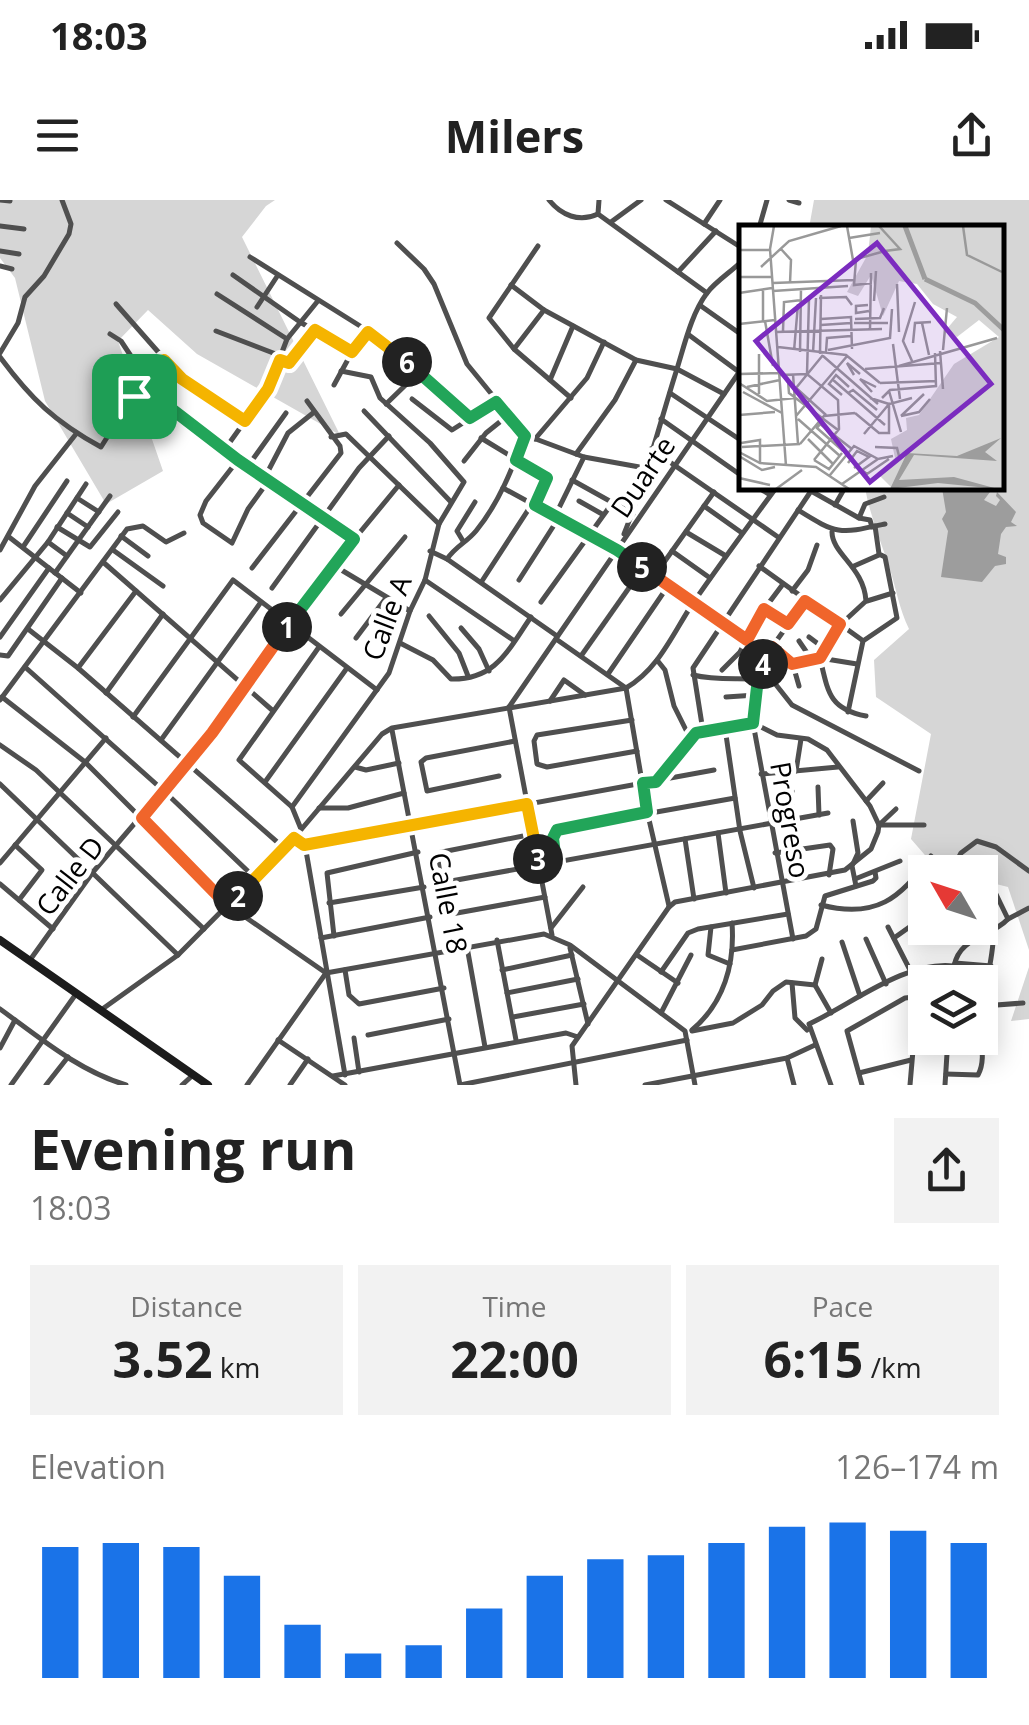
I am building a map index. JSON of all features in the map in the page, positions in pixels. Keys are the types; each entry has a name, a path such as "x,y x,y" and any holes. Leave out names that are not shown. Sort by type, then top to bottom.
{"main road":[{"path":"0,940 208,1085"}],"street":[{"path":"0,200 10,201"},
{"path":"62,200 71,224 69,234 44,276 25,297 18,323 0,355 33,400 101,448 132,398 164,360"},
{"path":"549,200 574,217 598,214 707,293"},
{"path":"598,214 599,200"},
{"path":"611,222 641,200"},
{"path":"666,200 678,203 739,246"},
{"path":"704,224 720,200"},
{"path":"760,225 767,200"},
{"path":"790,200 800,204"},
{"path":"0,226 24,229"},
{"path":"678,272 716,231"},
{"path":"397,243 434,284 467,362 525,436 584,457 645,468"},
{"path":"538,246 489,318 514,349 571,398"},
{"path":"0,251 18,254"},
{"path":"250,258 388,344 470,418"},
{"path":"618,548 688,335 707,293 739,265"},
{"path":"0,266 12,269"},
{"path":"232,275 352,352"},
{"path":"257,307 278,275"},
{"path":"512,286 544,310 636,360 678,369 724,394"},
{"path":"217,294 287,340"},
{"path":"225,449 268,389 287,340 317,302"},
{"path":"116,304 182,379 245,421"},
{"path":"701,306 739,333"},
{"path":"514,349 544,310"},
{"path":"550,380 573,326"},
{"path":"216,331 289,363 315,330"},
{"path":"334,385 368,332"},
{"path":"110,334 121,341 160,400 238,460 354,539"},
{"path":"688,335 739,370"},
{"path":"535,440 594,367 604,342"},
{"path":"576,454 615,400 636,360"},
{"path":"104,371 132,398 160,400"},
{"path":"342,371 369,376 375,392 386,404 418,373"},
{"name":"Duarte","path":"509,708 739,374"},
{"path":"670,393 739,440"},
{"path":"412,399 452,430 496,402"},
{"path":"252,568 342,450 307,401"},
{"name":"Calle A","path":"292,806 389,673 425,580 438,524 463,481 430,443 386,404"},
{"path":"364,411 451,502"},
{"path":"248,466 286,412"},
{"path":"238,460 206,501 200,515 203,524 232,543 288,433 313,414"},
{"path":"464,462 481,438 507,416"},
{"path":"661,419 739,474"},
{"path":"331,437 345,433 438,524"},
{"path":"0,550 35,486 76,434"},
{"path":"272,588 389,436"},
{"path":"447,559 484,521 525,436"},
{"path":"481,438 547,478 481,582"},
{"path":"651,449 778,537"},
{"path":"519,580 558,518 556,514 584,457"},
{"path":"572,480 632,514"},
{"path":"23,547 68,481"},
{"path":"0,600 48,542 86,484"},
{"name":"Calle D","path":"30,960 93,872 187,764 333,565 398,484"},
{"path":"503,488 618,548 767,654"},
{"path":"762,490 770,495"},
{"path":"102,1010 178,955 228,906 294,838 382,734 392,728 626,688 638,682 774,490"},
{"path":"703,731 693,668 811,490"},
{"path":"813,490 834,505 872,521 879,554"},
{"path":"834,505 843,491"},
{"path":"654,576 714,492"},
{"path":"0,637 67,556 110,496"},
{"path":"860,518 865,504 884,497"},
{"path":"77,498 99,512"},
{"path":"579,501 604,514"},
{"path":"463,542 457,532 475,502"},
{"path":"541,602 613,502"},
{"path":"704,506 743,534"},
{"path":"798,510 832,532 885,524"},
{"path":"57,527 92,547 118,512"},
{"path":"67,513 88,528"},
{"path":"184,533 166,542 137,526 126,528 82,593 1,698 85,762 228,906 326,973 551,932 687,1034 694,1081"},
{"path":"686,532 726,557"},
{"path":"832,532 833,543 864,584 866,601"},
{"path":"8,536 38,555 82,593"},
{"path":"120,536 148,556"},
{"path":"340,614 405,537"},
{"path":"48,542 67,556"},
{"path":"792,591 808,570 817,545"},
{"path":"112,549 164,586"},
{"path":"672,551 711,578"},
{"path":"430,552 481,582 626,688 647,812 669,907"},
{"path":"848,712 863,641 897,618 886,557 879,554 854,566"},
{"path":"103,562 272,710"},
{"path":"333,565 410,612"},
{"path":"759,566 863,641"},
{"path":"581,656 643,568"},
{"path":"0,655 7,658 62,578"},
{"path":"133,716 234,580 377,690"},
{"path":"425,580 514,641"},
{"path":"722,670 747,640 783,584"},
{"path":"608,674 668,586"},
{"path":"78,668 136,591"},
{"path":"816,659 840,624 866,601 892,593"},
{"path":"356,638 386,598"},
{"name":"Progreso","path":"793,939 753,723 758,678 767,654 805,601"},
{"path":"161,740 261,602"},
{"path":"764,609 788,624"},
{"path":"106,693 163,614"},
{"path":"429,616 459,654 469,677"},
{"path":"400,643 433,660 451,679 469,677 498,664 531,617"},
{"path":"461,628 480,650 489,671"},
{"path":"28,629 284,848"},
{"path":"809,637 825,649"},
{"path":"799,641 816,659 839,708 866,716"},
{"path":"301,829 292,806 238,760 319,647"},
{"path":"772,647 794,665 799,686"},
{"path":"794,665 816,659 857,664"},
{"path":"657,660 668,677 676,709 690,738"},
{"path":"24,667 255,878"},
{"path":"264,782 347,668"},
{"path":"692,675 714,680 758,678 775,682 792,705 919,771"},
{"path":"550,701 564,680 585,695"},
{"path":"726,697 756,695"},
{"path":"509,708 551,932"},
{"path":"632,720 537,735 534,741 542,768 637,751"},
{"path":"656,782 690,738 703,731 753,723 777,735 801,738 827,750 879,824"},
{"name":"Calle 18","path":"392,728 438,953 460,1085"},
{"path":"725,728 740,831 754,888"},
{"path":"0,864 106,738"},
{"path":"796,771 801,738"},
{"path":"499,776 427,791 421,762 515,741"},
{"path":"0,746 36,770 204,929"},
{"path":"355,767 366,770 399,764"},
{"path":"761,774 840,767"},
{"path":"304,845 714,770"},
{"path":"866,801 882,783"},
{"path":"0,784 178,955"},
{"path":"818,787 819,815"},
{"path":"792,791 792,820"},
{"path":"319,808 348,808 405,793"},
{"path":"556,863 553,838 557,830 735,798"},
{"path":"576,1085 570,1051 669,907 829,875 852,866 875,844 879,824 896,809"},
{"path":"440,883 828,813"},
{"path":"853,821 858,853 852,866 856,883"},
{"path":"879,824 924,825"},
{"path":"718,833 726,893"},
{"path":"533,834 437,853 440,883 447,916 545,897"},
{"path":"294,838 304,845 345,1075"},
{"path":"685,839 694,899"},
{"path":"960,855 978,841 996,847 1029,870"},
{"path":"15,845 41,868 19,900"},
{"path":"776,853 830,845 833,850 829,875"},
{"path":"334,936 328,872 418,852"},
{"path":"732,950 806,936 816,929 821,905 829,893 875,880 875,872 900,861"},
{"path":"0,884 53,929"},
{"path":"821,905 855,912 880,906 908,884"},
{"path":"312,888 327,886"},
{"path":"329,903 424,887"},
{"path":"551,932 583,887"},
{"path":"998,898 1008,919"},
{"path":"428,904 444,901"},
{"path":"998,928 1029,908"},
{"path":"661,972 688,933 788,914"},
{"path":"321,938 430,917"},
{"path":"687,1034 718,998 730,964 732,922"},
{"path":"710,926 708,955 730,964"},
{"path":"888,926 908,968"},
{"path":"894,938 908,928"},
{"path":"497,940 516,1041"},
{"path":"866,940 886,984"},
{"path":"842,942 860,996"},
{"path":"955,965 964,945"},
{"path":"570,946 588,1024"},
{"path":"467,947 486,1047"},
{"path":"502,970 572,955"},
{"path":"636,955 678,982"},
{"path":"661,1013 691,956"},
{"path":"822,960 816,985 831,1013"},
{"path":"345,970 348,995 359,1004 444,988"},
{"path":"247,1085 326,973"},
{"path":"809,1029 860,996 908,973"},
{"path":"507,993 578,979"},
{"path":"792,984 795,1018 809,1029 831,1085"},
{"path":"460,1085 572,1063 733,1023 762,1005 781,985 816,985"},
{"path":"11,1085 77,992"},
{"path":"862,1085 847,1031 910,996 917,1004 910,1085"},
{"path":"512,1018 584,1004"},
{"path":"998,1005 1023,1004"},
{"path":"0,1009 68,1058 97,1075 126,1085"},
{"path":"368,1035 449,1018"},
{"path":"0,1048 15,1020"},
{"path":"333,1076 566,1033 578,1037"},
{"path":"354,1038 359,1072"},
{"path":"278,1040 345,1085"},
{"path":"645,1085 694,1081 787,1058 815,1045"},
{"path":"945,1085 947,1055"},
{"path":"946,1074 978,1075 981,1055"},
{"path":"46,1085 68,1058"},
{"path":"787,1058 794,1085"},
{"path":"290,1085 308,1059"},
{"path":"859,1074 912,1060"},
{"path":"182,1085 193,1075"}],"shaded area":[{"path":"0,200 275,200 242,237 340,435 197,354 148,310 118,341 163,471 106,504 45,401 15,278 0,258"},
{"path":"814,200 1029,200 1029,950 1008,887 998,884 998,855 925,855 911,839 931,734 876,697 874,660 909,629 865,490 1004,490 1004,225 810,225"},
{"path":"942,490 992,490 984,500 996,506 1000,500 997,492 1016,512 1011,522 1017,526 1006,527 1001,534 998,554 1006,557 1006,564 995,566 982,582 941,577 948,531 942,519 946,512"},
{"path":"1029,967 1029,1019 1011,1021"}],"route":[{"path":"315,330 352,352 368,332 388,344 470,418 496,402 525,436 516,460 547,478 535,505 617,550 747,640 764,609 788,624 805,601 840,624 820,658 792,664 772,647 758,678 753,723 703,731 690,738 656,782 643,783 647,812 557,830 553,838 556,863 539,867 527,804 304,845 294,838 228,906 142,818 212,733 354,539 238,460 160,400 134,396 164,360 182,379 245,421 268,389 280,360 295,360 315,330"}]}
